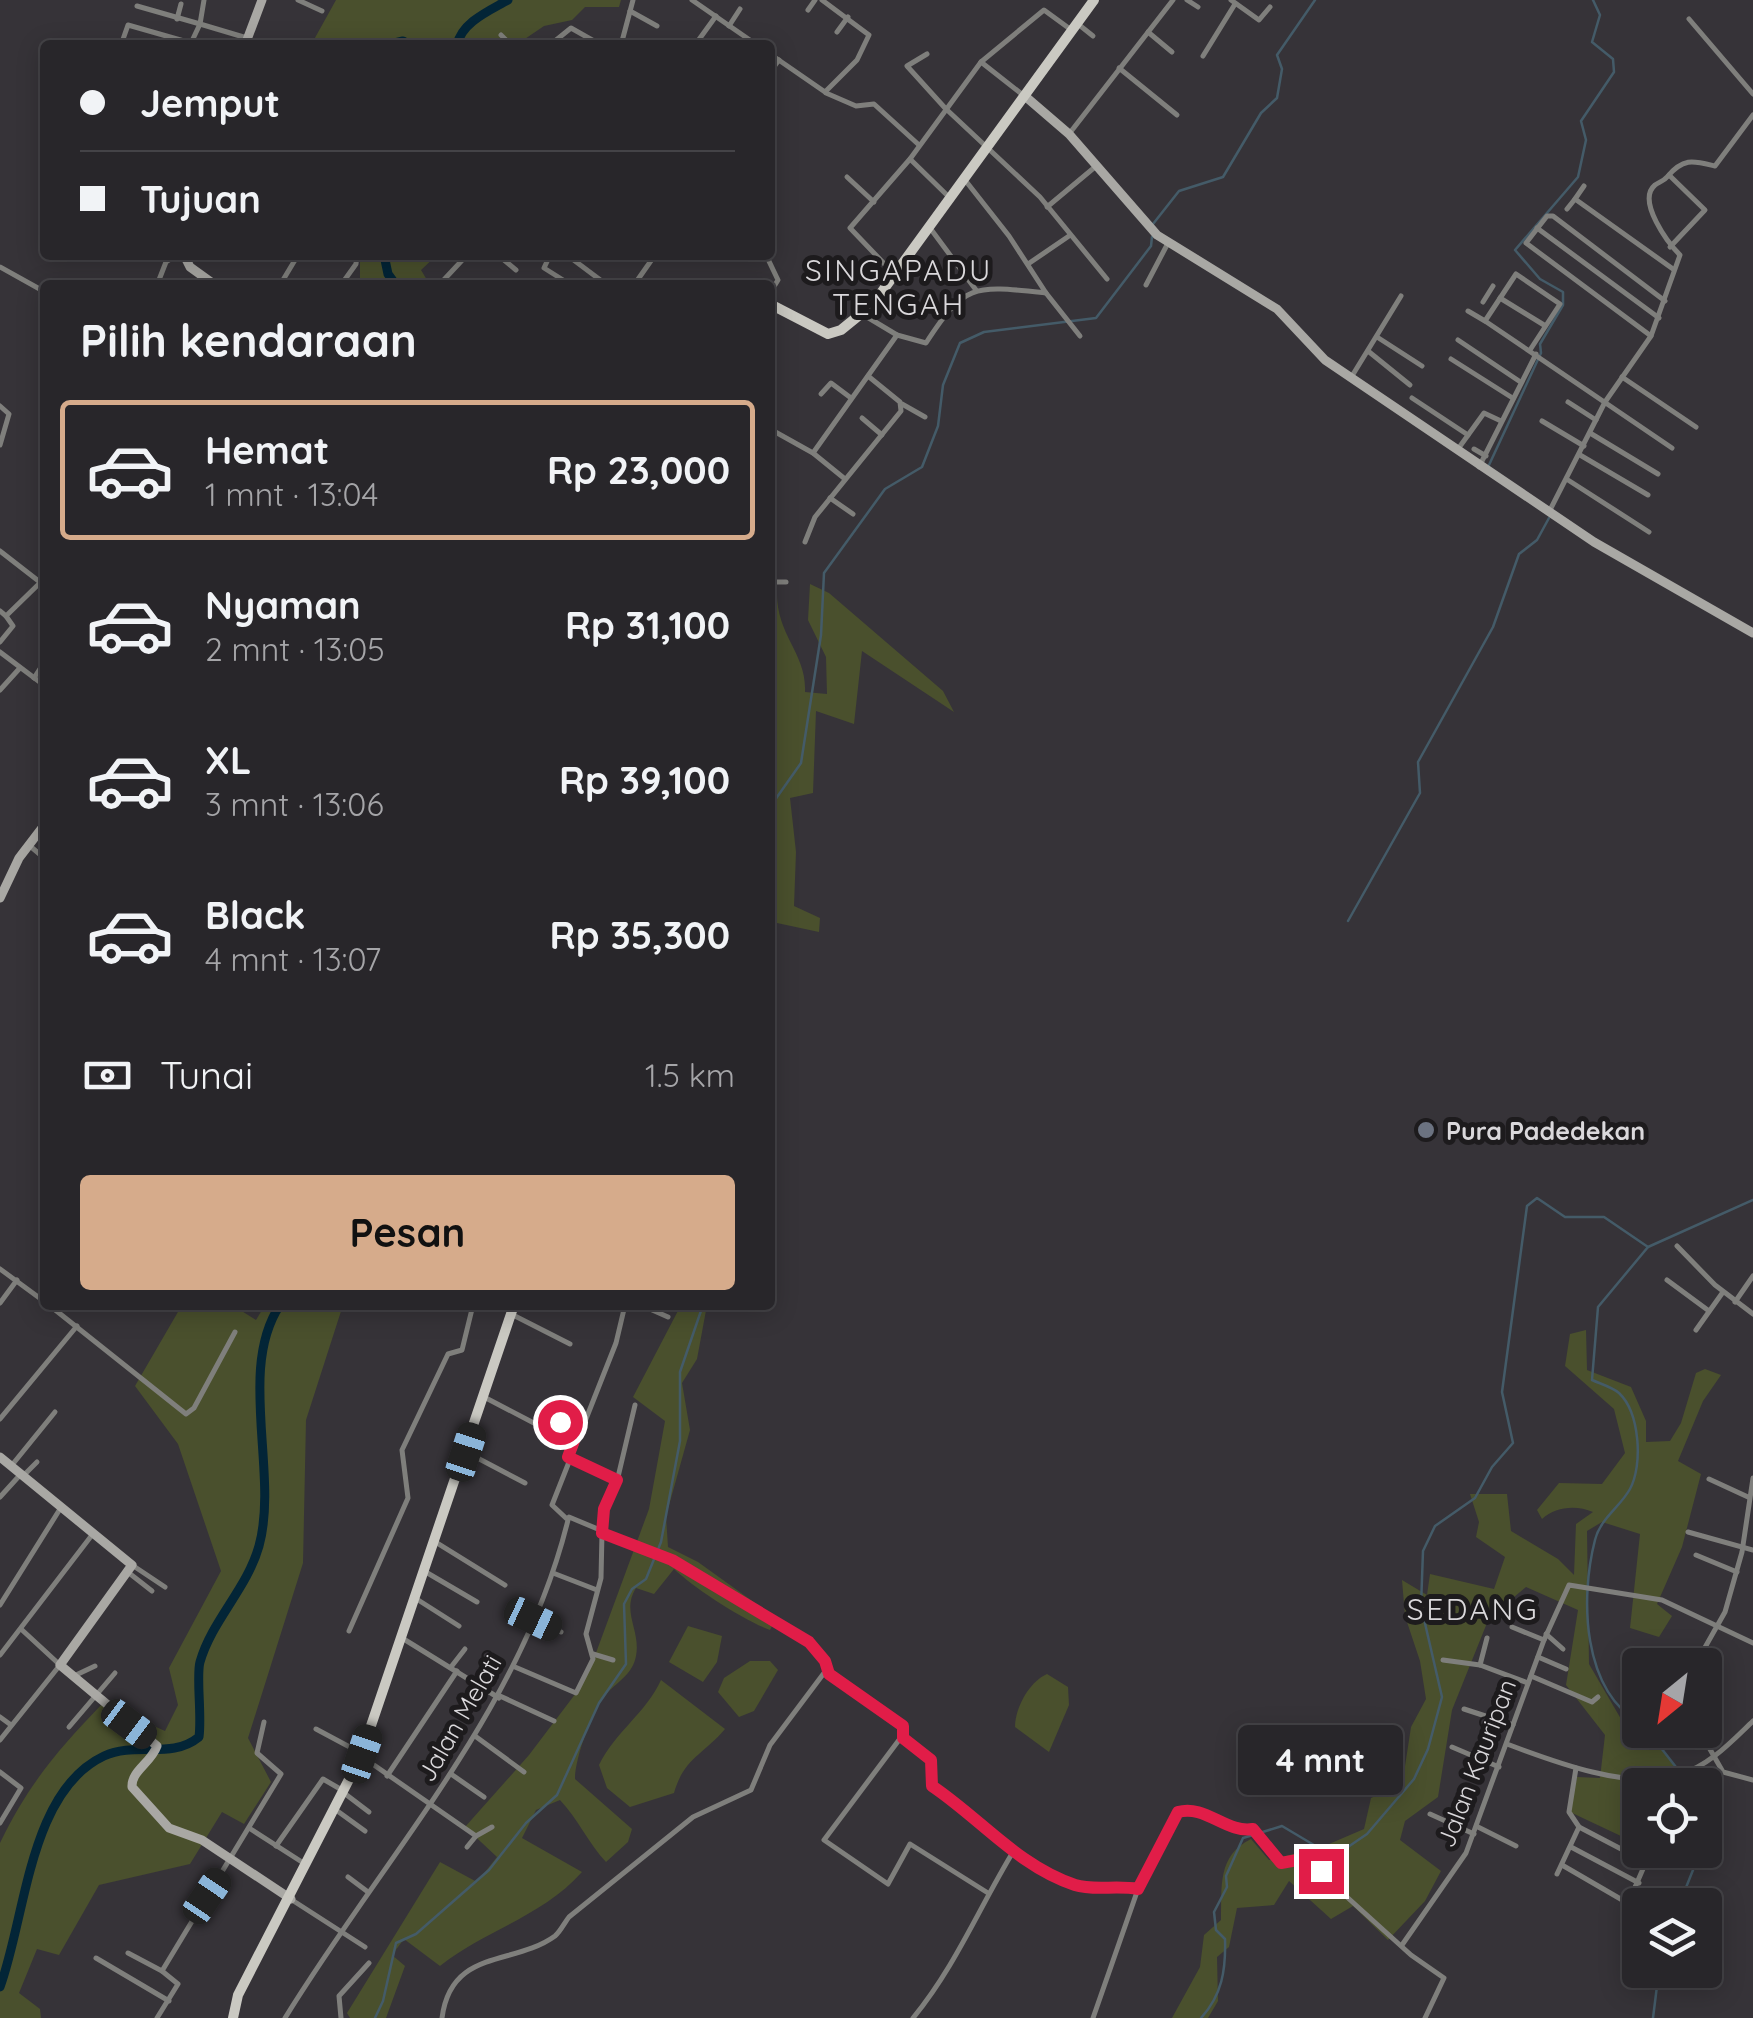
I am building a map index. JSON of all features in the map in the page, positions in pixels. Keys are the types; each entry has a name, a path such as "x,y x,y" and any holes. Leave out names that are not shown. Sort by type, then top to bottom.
{"main road":[{"path":"246,40 262,0"},
{"path":"775,307 824,334 841,330 862,314 895,276 1094,0"},
{"path":"1026,97 1069,134 1153,232 1277,309 1319,354 1350,378 1549,512 1753,633"},
{"path":"185,260 207,280"},
{"path":"0,898 28,844 40,830"},
{"path":"233,2018 238,1995 291,1899 362,1755 513,1310"},
{"path":"0,1457 130,1569 60,1666 156,1746 152,1760 131,1780 139,1797 169,1828 202,1840 291,1899"}],"street":[{"path":"192,40 204,0"},
{"path":"298,0 322,11"},
{"path":"621,40 633,0"},
{"path":"808,10 815,0"},
{"path":"822,0 848,18 868,39 857,60 825,92"},
{"path":"1069,134 1173,0"},
{"path":"1187,0 1198,8"},
{"path":"696,1 750,40"},
{"path":"1203,56 1233,2 1256,18 1270,7"},
{"path":"177,19 180,4"},
{"path":"136,6 243,40"},
{"path":"730,26 740,9"},
{"path":"895,276 849,231 910,159 981,62 1044,10 1093,36"},
{"path":"630,11 658,26"},
{"path":"699,40 716,16"},
{"path":"837,32 848,18"},
{"path":"1689,20 1753,94"},
{"path":"123,40 128,26 180,40"},
{"path":"556,40 572,28 592,40"},
{"path":"1148,32 1172,52"},
{"path":"501,35 506,40"},
{"path":"927,54 907,66 945,108 990,146 1108,279"},
{"path":"775,57 825,92 856,106 874,104 919,145"},
{"path":"775,65 779,60"},
{"path":"981,62 1026,97"},
{"path":"1119,68 1177,115"},
{"path":"1549,512 1605,402 1651,336 1665,301 1680,254 1670,247 1649,198 1655,184 1679,164 1695,159 1714,166 1753,115"},
{"path":"910,159 951,199"},
{"path":"1047,207 1098,165"},
{"path":"1668,175 1704,210 1670,247"},
{"path":"846,177 874,202"},
{"path":"965,180 1080,336"},
{"path":"1567,209 1584,186"},
{"path":"1575,200 1673,269"},
{"path":"1651,336 1527,244 1536,228 1553,216 1665,301"},
{"path":"930,228 976,290"},
{"path":"1536,228 1659,318"},
{"path":"1028,264 1068,236"},
{"path":"1146,285 1168,243"},
{"path":"159,280 163,260"},
{"path":"164,266 174,260"},
{"path":"444,280 462,260"},
{"path":"504,260 516,270"},
{"path":"548,260 544,268 563,280"},
{"path":"577,260 601,280"},
{"path":"768,260 778,280 775,285"},
{"path":"0,267 40,289"},
{"path":"1479,467 1545,326 1559,306 1557,300 1516,274 1485,321"},
{"path":"1483,302 1495,283 1502,294 1545,326"},
{"path":"862,314 898,336 928,342 944,311 976,290 1046,294"},
{"path":"1350,378 1401,296"},
{"path":"1468,311 1672,448"},
{"path":"812,453 898,336"},
{"path":"1377,337 1422,366"},
{"path":"1458,340 1519,381"},
{"path":"1368,352 1410,386"},
{"path":"1451,359 1511,397"},
{"path":"868,376 925,417"},
{"path":"1622,377 1696,427"},
{"path":"821,394 832,384 851,398"},
{"path":"1412,398 1468,435"},
{"path":"1568,402 1596,420"},
{"path":"805,542 830,498 902,404"},
{"path":"0,406 9,414 0,445"},
{"path":"1456,452 1484,413 1502,422"},
{"path":"862,418 882,434"},
{"path":"1542,421 1584,446"},
{"path":"775,432 812,453 845,479"},
{"path":"1590,433 1658,474"},
{"path":"1474,449 1486,456"},
{"path":"1580,454 1648,494"},
{"path":"1568,480 1649,532"},
{"path":"830,498 854,514"},
{"path":"0,550 40,579"},
{"path":"775,582 786,582"},
{"path":"0,642 13,626 3,614 40,585"},
{"path":"0,652 40,682"},
{"path":"0,690 19,669"},
{"path":"34,678 40,669"},
{"path":"28,844 40,854"},
{"path":"1676,1246 1722,1292 1753,1314"},
{"path":"2,1273 40,1298"},
{"path":"1735,1302 1753,1276"},
{"path":"0,1303 16,1280"},
{"path":"1667,1280 1709,1311"},
{"path":"1696,1330 1722,1292"},
{"path":"56,1310 186,1414 194,1408 235,1332"},
{"path":"348,1630 408,1498 404,1445 448,1354 462,1350 471,1310"},
{"path":"513,1310 570,1344"},
{"name":"Jalan Melati","path":"285,2018 339,1929 430,1807 515,1667 552,1572 568,1517 552,1508 578,1430 616,1343 624,1310"},
{"path":"654,1310 668,1316"},
{"path":"0,1419 77,1326"},
{"path":"484,1397 551,1432 560,1422 578,1430"},
{"path":"515,1667 576,1693 588,1676 593,1654 586,1634 597,1590 601,1530 636,1405"},
{"path":"10,1467 55,1412"},
{"path":"466,1452 525,1483"},
{"path":"568,1457 617,1480"},
{"path":"0,1497 37,1462"},
{"path":"1705,1648 1719,1625 1738,1572 1753,1478"},
{"path":"1709,1479 1748,1496"},
{"path":"0,1605 60,1509"},
{"path":"568,1517 672,1560 779,1621 809,1642 829,1674 903,1726 902,1736 824,1840 888,1884 910,1844 988,1893"},
{"path":"1688,1532 1753,1550"},
{"path":"0,1655 92,1535"},
{"path":"434,1541 505,1585"},
{"path":"1696,1556 1738,1572"},
{"path":"130,1569 164,1587"},
{"path":"130,1569 152,1591"},
{"path":"424,1571 478,1602"},
{"path":"552,1572 597,1590"},
{"name":"Jalan Kauripan","path":"1402,1945 1456,1872 1476,1830 1529,1679 1569,1585 1662,1600 1719,1625"},
{"path":"415,1598 458,1626"},
{"path":"533,1619 561,1632"},
{"path":"1719,1625 1753,1643"},
{"path":"1512,1627 1545,1637 1563,1649"},
{"path":"0,1740 60,1666 21,1629"},
{"path":"402,1638 500,1697 554,1721"},
{"path":"1480,1665 1487,1638"},
{"path":"386,1776 465,1649"},
{"path":"593,1654 613,1660"},
{"path":"1538,1657 1566,1669"},
{"path":"1443,1660 1480,1665 1592,1702 1598,1698"},
{"path":"74,1678 95,1666"},
{"path":"442,2018 458,1979 475,1964 554,1936 569,1917 693,1818 751,1790 770,1745 828,1668"},
{"path":"69,1727 115,1673"},
{"path":"1464,1708 1513,1726"},
{"path":"0,1717 11,1726"},
{"path":"1507,1744 1576,1768 1639,1777 1679,1776 1714,1758 1753,1721"},
{"path":"162,1972 280,1774 257,1752 264,1722"},
{"path":"316,1729 362,1755 386,1776 476,1836"},
{"path":"475,1736 524,1772"},
{"path":"902,1736 931,1760 932,1786 1013,1852 1079,1887 1113,1884 1138,1889"},
{"path":"1452,1747 1499,1768"},
{"path":"1709,1748 1723,1772 1753,1780"},
{"path":"1576,1768 1568,1812 1579,1827 1646,1862 1636,1888"},
{"path":"0,1772 21,1788 0,1823"},
{"path":"451,1774 484,1798"},
{"path":"276,1846 322,1779 369,1812"},
{"path":"1093,2018 1138,1889 1178,1812 1190,1809 1241,1831 1253,1829 1281,1863 1306,1860 1444,1978 1426,2018"},
{"path":"336,1810 366,1831"},
{"path":"1430,1814 1516,1846"},
{"path":"467,1847 492,1827"},
{"path":"1557,1874 1579,1827"},
{"path":"249,1828 308,1866"},
{"path":"1570,1847 1638,1883"},
{"path":"913,2018 945,1979 1013,1852"},
{"path":"1562,1865 1622,1897"},
{"path":"348,1876 368,1892"},
{"path":"291,1899 365,1947"},
{"path":"128,1953 178,1982 157,2018"},
{"path":"96,1958 169,2001"},
{"path":"341,2018 339,1996 369,1963"}],"green space":[{"path":"336,0 621,0 619,7 585,7 572,20 544,26 523,40 314,40"},
{"path":"360,260 432,260 421,270 427,280 360,280"},
{"path":"810,584 829,593 943,691 954,712 862,651 854,724 816,711 813,793 790,798 796,852 794,906 820,918 819,932 777,923 775,931 775,589 781,619 801,666 805,692 827,694 826,657 808,620"},
{"path":"179,1310 240,1310 256,1320 262,1310 341,1310 306,1420 303,1563 248,1738 271,1782 244,1824 222,1812 190,1864 99,1885 59,1955 37,1949 19,1993 40,2009 41,2018 0,2018 0,1843 46,1768 103,1703 165,1731 178,1705 169,1668 221,1571 178,1444 135,1386"},
{"path":"678,1310 706,1310 697,1359 682,1383 690,1430 666,1516 668,1547 698,1562 776,1618 770,1630 759,1625 719,1603 674,1569 654,1594 636,1588 630,1605 637,1647 634,1662 597,1709 581,1746 575,1779 632,1829 628,1842 606,1862 560,1800 536,1810 522,1838 582,1872 549,1901 440,1966 404,1939 392,1955 405,1966 386,2018 350,2018 347,2013 440,1862 477,1882 497,1857 465,1827 529,1755 576,1693 593,1661 649,1509 665,1421 633,1397"},
{"path":"1586,1330 1587,1370 1631,1387 1646,1421 1646,1442 1670,1441 1681,1423 1696,1373 1705,1369 1721,1375 1703,1401 1678,1461 1701,1474 1682,1547 1657,1604 1672,1616 1659,1637 1630,1628 1640,1534 1602,1522 1587,1531 1589,1664 1622,1719 1622,1748 1663,1748 1674,1768 1622,1768 1622,1837 1570,1812 1577,1777 1600,1778 1605,1735 1566,1685 1578,1610 1526,1587 1489,1618 1452,1710 1438,1797 1405,1821 1400,1840 1441,1871 1425,1901 1388,1940 1353,1906 1331,1919 1289,1881 1274,1905 1237,1908 1229,1947 1217,1957 1218,2001 1208,2018 1172,2018 1200,1967 1204,1935 1221,1920 1222,1884 1232,1854 1251,1839 1269,1860 1322,1847 1364,1829 1371,1798 1395,1787 1405,1766 1411,1727 1426,1699 1420,1661 1405,1616 1402,1580 1427,1595 1430,1574 1494,1589 1505,1557 1476,1537 1479,1522 1470,1494 1507,1494 1511,1531 1558,1559 1574,1575 1576,1524 1593,1512 1567,1508 1542,1519 1537,1510 1559,1483 1602,1484 1625,1453 1614,1409 1565,1366 1570,1334"},
{"path":"688,1626 722,1636 717,1662 703,1682 669,1662"},
{"path":"750,1661 770,1661 778,1670 754,1711 739,1717 718,1692 724,1678"},
{"path":"1047,1674 1068,1687 1069,1705 1049,1752 1015,1727 1024,1696"},
{"path":"661,1680 725,1729 689,1764 674,1793 630,1807 607,1788 599,1765"}],"waterway":[{"path":"459,40 470,24 508,0"},
{"path":"1153,224 1179,191 1223,177 1261,113 1277,98 1282,69 1277,55 1315,0"},
{"path":"1489,465 1541,353 1540,344 1563,305 1563,292 1540,279 1515,250 1578,177 1586,140 1581,121 1614,72 1613,59 1592,42 1600,15 1593,0"},
{"path":"775,800 801,763 821,635 824,573 885,489 922,467 938,426 943,385 960,343 984,332 1096,318 1151,246 1152,237"},
{"path":"385,260 392,280"},
{"path":"1348,921 1420,793 1418,762 1493,627 1519,554 1537,540 1549,518"},
{"path":"1201,2018 1214,2000 1225,1961 1225,1939 1216,1930 1214,1912 1243,1838 1282,1826 1324,1851 1345,1849 1367,1834 1414,1779 1428,1749 1442,1697 1421,1606 1423,1551 1435,1526 1475,1498 1492,1467 1513,1443 1502,1392 1527,1206 1537,1198 1565,1217 1604,1217 1648,1247"},
{"path":"1622,1709 1606,1689 1596,1666 1587,1615 1588,1588 1595,1540 1630,1489 1638,1453 1635,1426 1626,1402 1616,1391 1592,1380 1598,1307 1648,1247 1753,1200"},
{"path":"0,1987 45,1826 60,1797 79,1773 116,1752 177,1748 199,1737 200,1662 259,1546 265,1487 261,1360 278,1310"},
{"path":"375,2018 383,2001 396,1943 416,1934 489,1870 526,1823 557,1795 599,1703 626,1664 624,1604 632,1589 646,1579 661,1542 680,1441 680,1372 701,1310"},
{"path":"1661,1748 1677,1768"},
{"path":"1686,1888 1694,1868"},
{"path":"1653,2018 1657,1988"}],"place":[{"name":"Pura Padedekan","path":"1426,1130"}],"district":[{"name":"SINGAPADU TENGAH","path":"899,287"},
{"name":"SEDANG","path":"1473,1609"}],"route":[{"path":"560,1422 578,1430 568,1457 617,1480 604,1509 602,1533 672,1560 809,1642 825,1661 829,1674 903,1726 903,1738 932,1762 932,1786 1013,1852 1079,1887 1113,1884 1138,1889 1160,1854 1178,1812 1190,1809 1241,1831 1253,1829 1281,1863 1303,1859 1321,1871"}]}
